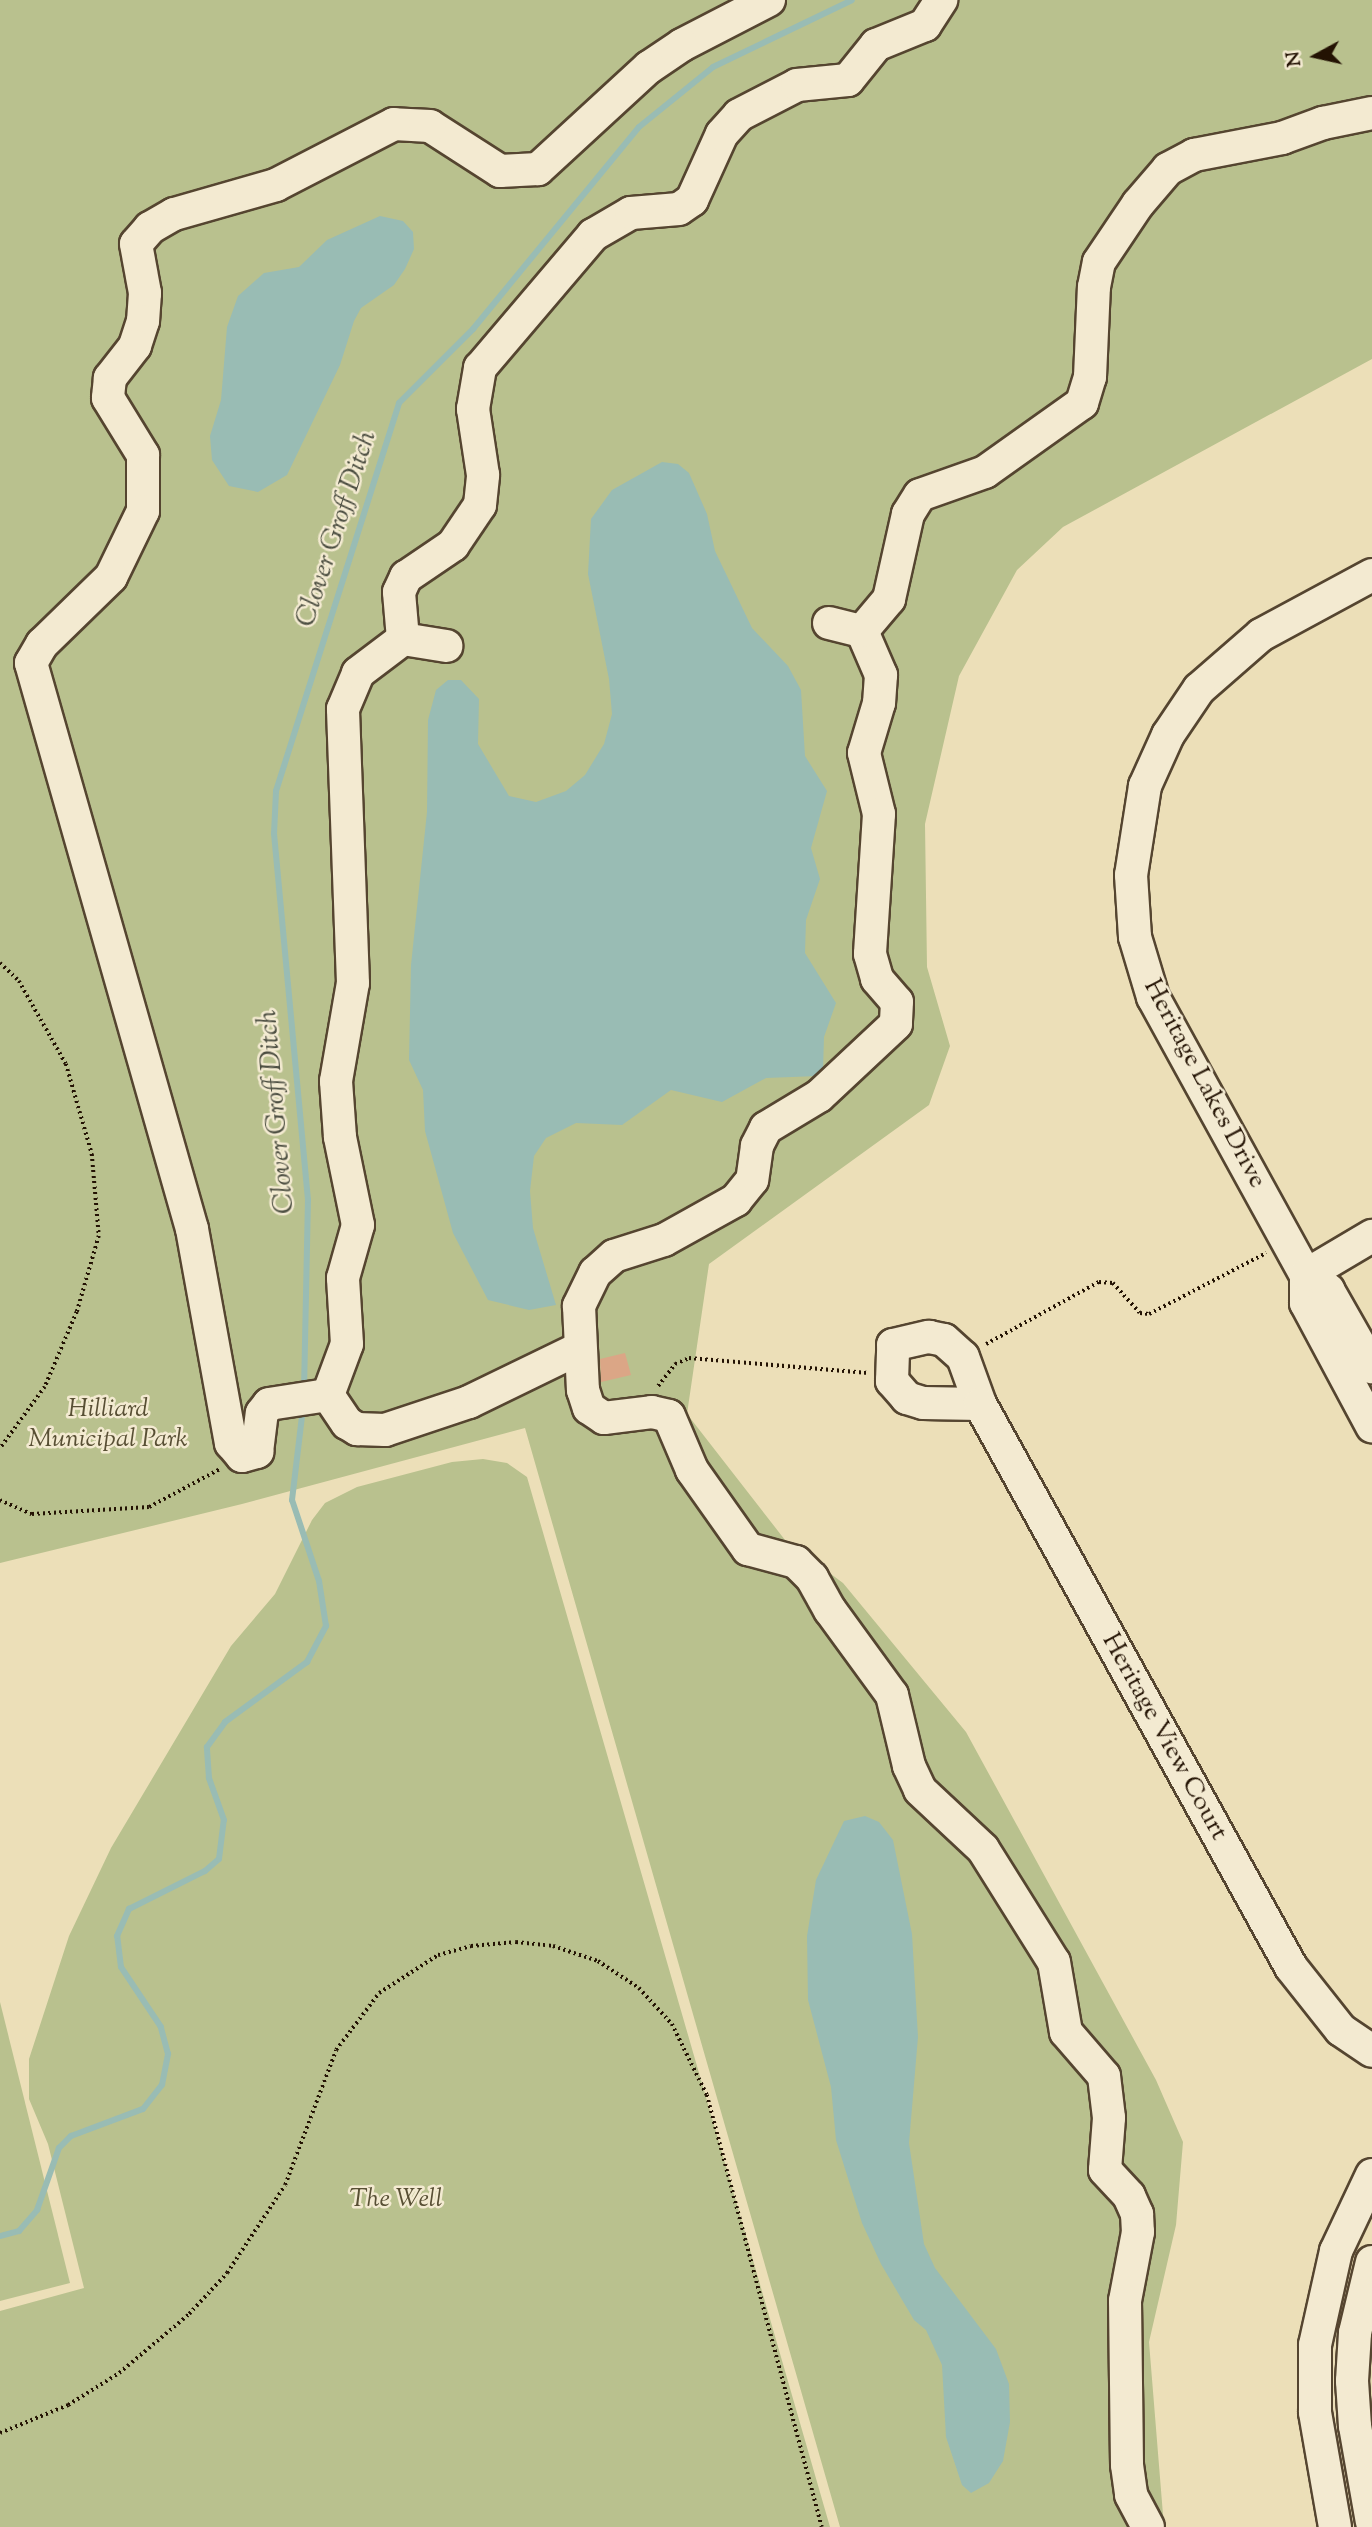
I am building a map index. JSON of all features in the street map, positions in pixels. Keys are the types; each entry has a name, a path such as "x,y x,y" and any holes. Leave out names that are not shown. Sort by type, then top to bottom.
{"street":[{"path":"578,1349 469,1402 385,1430 357,1429 311,1397 269,1404 262,1413 257,1452 243,1456 234,1452 192,1229 31,663 42,644 111,577 143,511 142,455 108,398 110,378 135,346 143,321 145,293 130,242 174,214 276,186 394,124 430,126 500,171 538,170 649,67 682,45 769,0"},
{"path":"403,639 402,584 460,537 480,505 483,475 473,409 480,368 578,249 631,213 687,205 722,134 739,115 797,85 848,80 876,46 925,25 941,0"},
{"path":"862,631 889,599 908,514 920,495 985,472 1082,402 1090,377 1094,287 1099,262 1161,176 1179,160 1194,155 1282,138 1323,122 1372,113"},
{"name":"Heritage Lakes Drive","path":"1372,575 1261,635 1199,689 1155,762 1134,843 1131,910 1153,997 1306,1275 1328,1290 1372,1367"},
{"path":"829,623 862,631 873,650 882,685 864,753 879,814 870,954 877,979 897,1002 896,1024 819,1096 766,1128 757,1146 752,1180 736,1200 664,1240 624,1251 604,1263 581,1295 578,1349 589,1408 604,1418 669,1416 692,1470 748,1549 796,1562 812,1578 830,1610 892,1695 914,1780 983,1849 1054,1962 1066,2032 1104,2076 1109,2118 1105,2170 1129,2196 1137,2214 1138,2232 1125,2301 1127,2465 1131,2495 1148,2527"},
{"path":"311,1397 349,1335 344,1278 358,1225 340,1137 336,1082 354,983 343,709 358,673 403,639 446,646"},
{"path":"1306,1275 1372,1236"},
{"name":"Heritage Lakes Drive","path":"1306,1275 1306,1303 1372,1426"},
{"path":"962,1357 944,1340 909,1339 893,1345 890,1372 892,1381 907,1398 923,1403 980,1404"},
{"name":"Heritage View Court","path":"962,1357 980,1404 1292,1967 1341,2030 1372,2051"},
{"path":"1335,2527 1315,2412 1315,2345 1336,2251 1372,2175"},
{"path":"1372,2262 1355,2333 1352,2381 1355,2426 1372,2522"}],"path":[{"path":"0,963 19,981 65,1064 92,1154 99,1236 77,1312 45,1387 0,1449"},
{"path":"962,1357 1099,1282 1113,1283 1140,1312 1149,1314 1288,1241"},
{"path":"635,1415 668,1370 689,1358 890,1372"},
{"path":"0,1500 32,1514 149,1507 231,1462"},
{"path":"0,2432 68,2405 119,2374 190,2314 227,2273 285,2185 336,2050 379,1993 438,1955 471,1946 516,1942 553,1946 598,1961 639,1988 672,2024 707,2095 822,2527"}],"green space":[{"name":"Hilliard Municipal Park","path":"0,0 1372,0 1372,359 1063,527 1017,570 959,676 925,824 927,967 950,1046 929,1105 709,1264 687,1414 785,1540 843,1583 966,1732 1156,2080 1183,2142 1176,2225 1149,2342 1164,2527 840,2527 525,1428 242,1504 0,1563"},
{"name":"The Well","path":"483,1459 507,1463 527,1477 830,2527 0,2527 0,2311 84,2288 48,2144 29,2099 29,2059 69,1936 111,1848 231,1646 275,1594 312,1520 325,1503 357,1487 452,1462"},
{"path":"0,2002 70,2283 0,2301"}],"water":[{"path":"380,216 403,221 413,232 414,249 405,269 394,285 361,308 340,365 287,475 258,492 229,486 212,460 210,436 221,400 227,327 238,296 264,273 299,267 327,240"},
{"path":"662,462 678,464 689,473 707,514 715,551 752,628 788,666 801,690 805,756 827,791 811,848 820,879 806,920 805,953 836,1003 824,1037 823,1071 818,1076 766,1078 722,1102 671,1090 622,1125 576,1123 546,1138 534,1156 530,1191 533,1228 556,1305 529,1310 488,1300 453,1233 425,1131 423,1090 409,1060 411,965 427,812 428,720 436,690 448,680 461,680 479,699 478,744 509,796 536,802 566,791 585,775 604,744 612,714 609,679 588,574 591,519 612,490"},
{"path":"865,1816 879,1822 893,1840 912,1934 918,2037 909,2143 924,2244 935,2268 996,2349 1009,2384 1010,2422 1003,2461 989,2483 971,2493 962,2485 946,2437 942,2365 926,2330 914,2320 881,2264 862,2223 836,2140 831,2087 808,2000 807,1936 816,1880 844,1821"}],"building":[{"path":"625,1353 631,1375 601,1382 600,1359"}],"waterway":[{"name":"Clover Groff Ditch","path":"304,1390 308,1200 274,834 276,791 399,403 473,329 639,127 713,67 852,0"},
{"name":"Clover Groff Ditch","path":"0,2236 19,2231 37,2210 59,2148 71,2136 143,2109 162,2085 168,2054 161,2027 121,1967 117,1936 129,1909 205,1871 219,1859 224,1820 209,1778 207,1747 225,1722 307,1662 326,1626 319,1581 292,1500 303,1408"}]}
